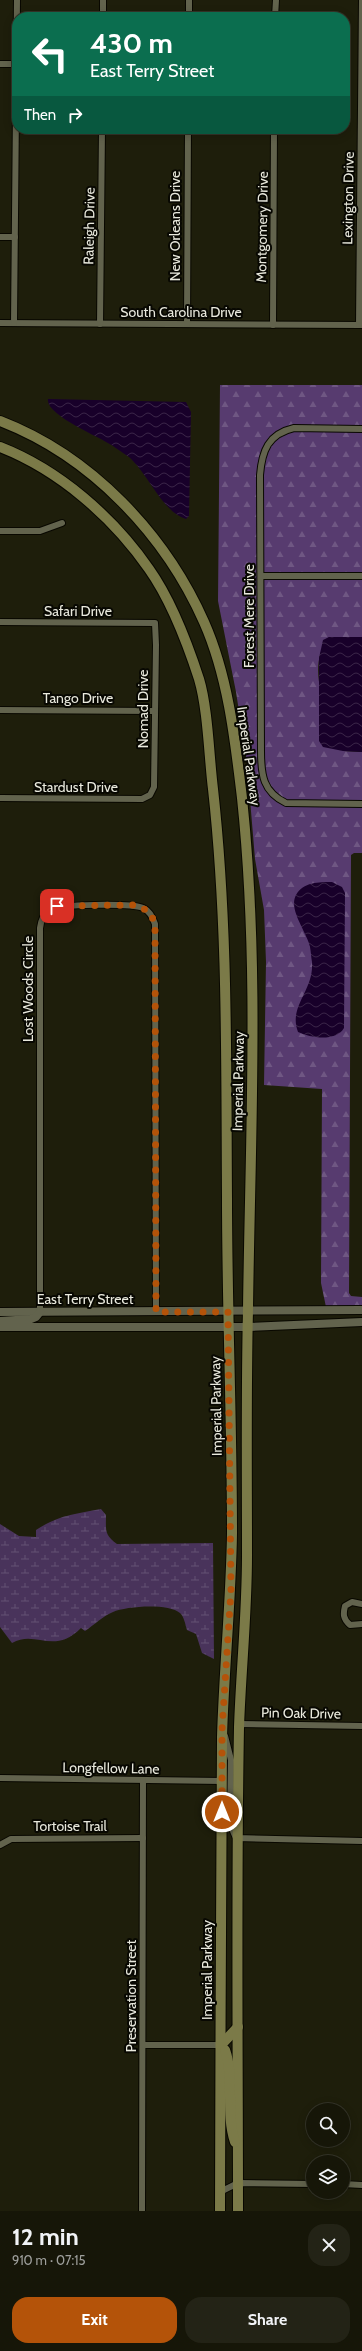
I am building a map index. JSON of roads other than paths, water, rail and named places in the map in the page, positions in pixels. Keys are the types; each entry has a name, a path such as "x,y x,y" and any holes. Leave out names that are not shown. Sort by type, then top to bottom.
{"main road":[{"name":"Imperial Parkway","path":"0,421 20,429 73,460 129,507 173,563 205,623 224,679 238,768 247,845 253,1009 248,1312 247,1560 240,1724 238,2211"},
{"name":"Imperial Parkway","path":"0,447 16,453 70,486 112,525 150,570 184,634 201,686 219,843 226,972 231,1590 222,1730 220,2211"},
{"path":"238,2027 221,2045 227,2055 230,2127 238,2150"}],"street":[{"path":"17,0 17,12"},
{"path":"103,0 103,12"},
{"path":"189,12 190,0"},
{"path":"276,0 276,12"},
{"name":"Lexington Drive","path":"361,325 362,0"},
{"path":"0,64 12,64"},
{"path":"14,323 16,134"},
{"name":"Raleigh Drive","path":"100,324 102,134"},
{"name":"New Orleans Drive","path":"187,324 188,134"},
{"name":"Montgomery Drive","path":"273,325 274,134"},
{"path":"0,237 15,237"},
{"name":"South Carolina Drive","path":"0,323 361,325"},
{"name":"Forest Mere Drive","path":"362,429 294,428 284,431 268,443 263,452 260,475 261,751 263,781 276,798 286,803 362,804"},
{"path":"0,531 40,531 62,523"},
{"path":"260,576 362,576"},
{"name":"Safari Drive","path":"0,622 155,623"},
{"name":"Nomad Drive","path":"150,795 154,787 155,623"},
{"name":"Tango Drive","path":"0,710 155,711"},
{"name":"Stardust Drive","path":"0,798 142,799 150,795"},
{"name":"Lost Woods Circle","path":"40,1312 40,928 42,918 48,910 57,906 113,905 144,908 152,915 155,924 156,1312"},
{"name":"East Terry Street","path":"0,1312 248,1312 362,1310"},
{"path":"0,1321 36,1318 40,1312"},
{"path":"0,1328 248,1327 362,1322"},
{"path":"362,1604 352,1602 345,1606 343,1613 345,1620 350,1625 362,1624"},
{"name":"Pin Oak Drive","path":"240,1724 362,1726"},
{"name":"Imperial Parkway","path":"222,1730 230,1760 230,1824 234,1836 239,1839"},
{"name":"Longfellow Lane","path":"0,1778 222,1781"},
{"name":"Preservation Street","path":"142,2211 143,1780"},
{"name":"Tortoise Trail","path":"0,1846 11,1839 143,1838"},
{"path":"239,1839 362,1841"},
{"path":"143,2045 221,2045"},
{"path":"220,2192 238,2183 306,2184"},
{"path":"350,2184 362,2185"}],"water":[{"path":"48,399 186,402 191,412 189,516 186,519 171,510 129,457 113,446 64,419 49,405"},
{"path":"329,637 362,637 362,752 343,751 323,747 319,741 319,658 323,640"},
{"path":"332,882 342,887 345,893 344,1028 335,1035 323,1038 298,1032 296,1023 296,1014 312,972 312,962 310,947 296,914 294,901 299,891 307,885"}]}
